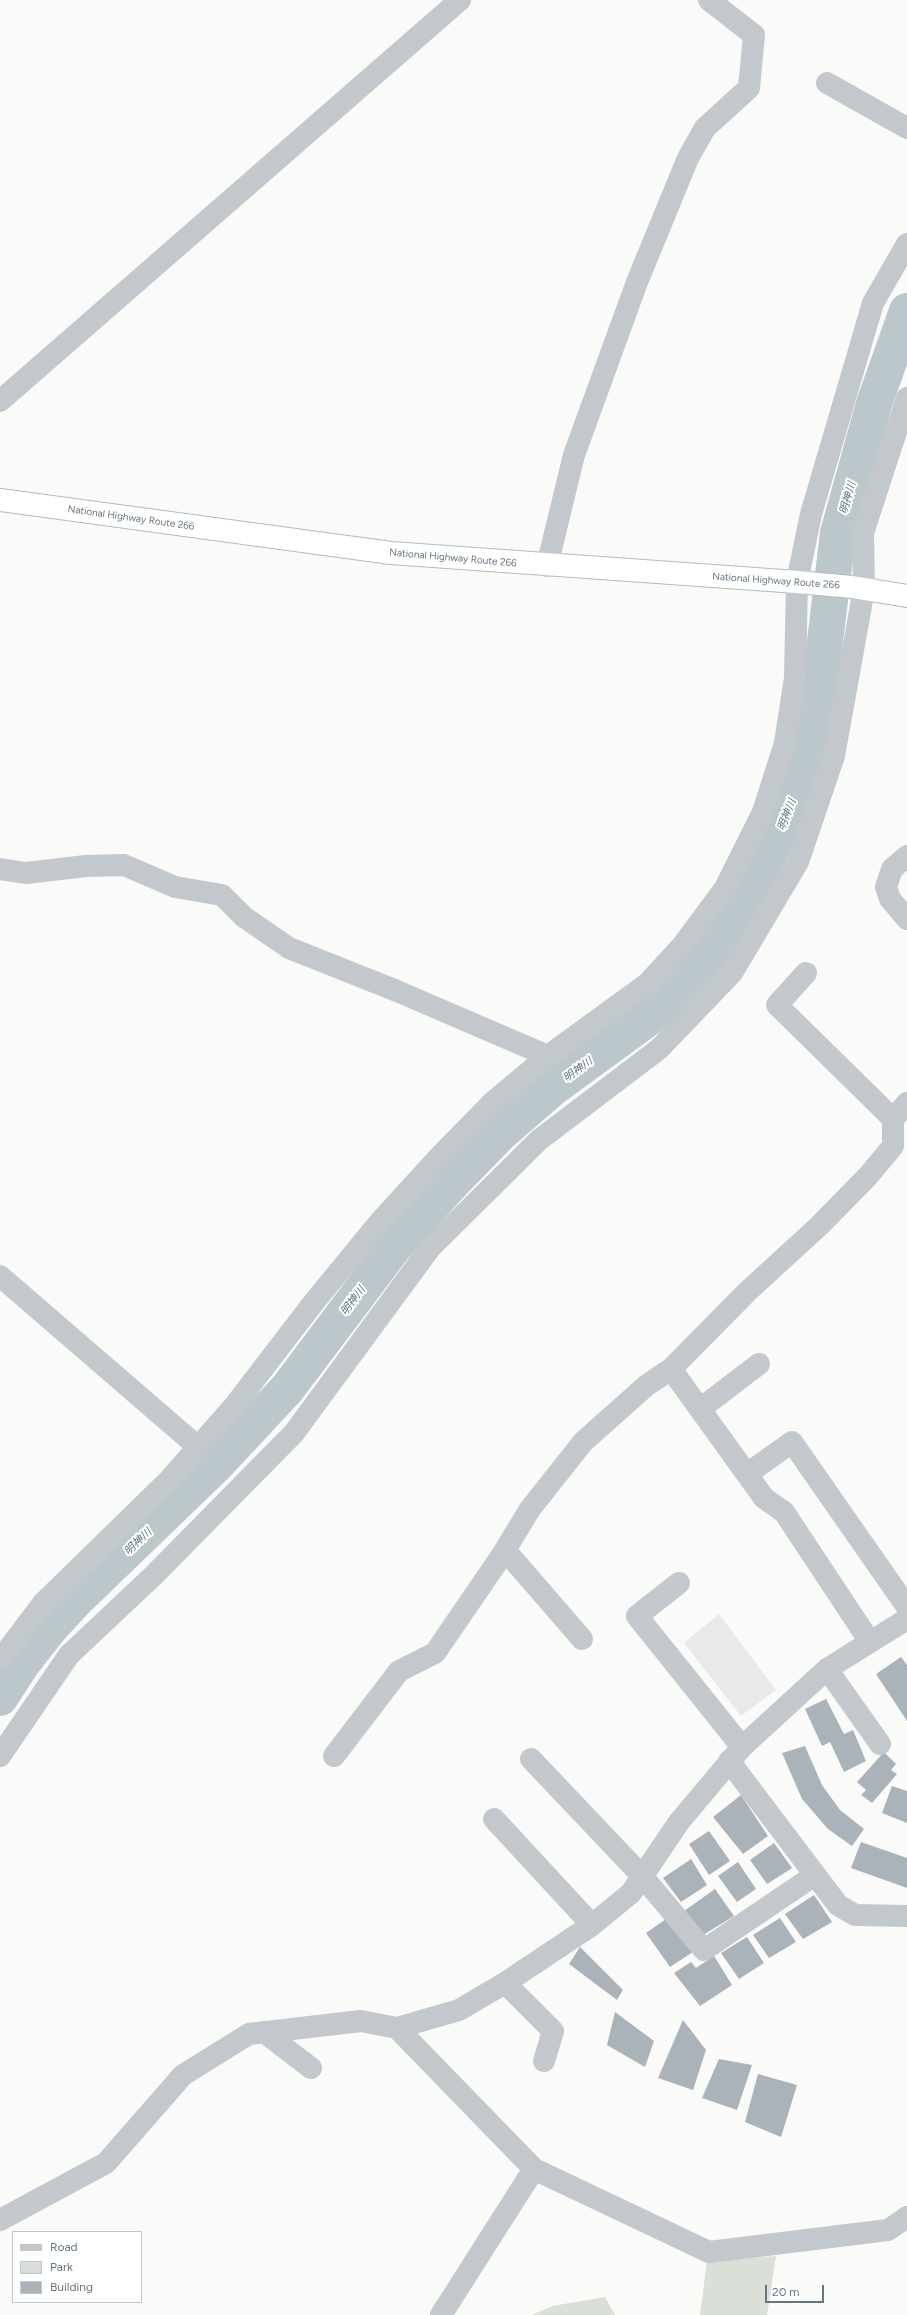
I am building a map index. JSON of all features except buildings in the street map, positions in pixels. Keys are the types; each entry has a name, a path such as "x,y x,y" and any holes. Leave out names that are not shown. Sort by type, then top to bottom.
{"highway":[{"name":"National Highway Route 266","path":"0,500 391,553 546,566 804,583 858,588 907,596"}],"street":[{"path":"0,401 460,0"},
{"path":"546,566 574,455 637,282 688,158 705,128 749,88 754,34 709,0"},
{"path":"827,83 907,128"},
{"path":"0,1660 44,1602 169,1480 235,1405 314,1302 378,1224 493,1102 548,1056 647,984 682,946 725,888 763,812 784,744 795,678 811,514 873,303 907,244"},
{"path":"0,1756 69,1655 153,1576 294,1433 430,1248 539,1140 659,1049 732,973 798,862 832,763 858,588 863,533 907,398"},
{"path":"907,856 892,869 886,886 890,899 907,919"},
{"path":"0,869 26,874 86,866 124,865 175,887 222,895 244,917 289,948 397,991 548,1056"},
{"path":"806,973 778,1005 893,1120"},
{"path":"334,1756 399,1671 435,1653 505,1550 530,1509 583,1442 646,1385 671,1369 748,1291 820,1226 868,1176 893,1146 893,1120 907,1103"},
{"path":"0,1276 198,1447"},
{"path":"700,1409 759,1364"},
{"path":"671,1369 764,1498 784,1512 870,1642"},
{"path":"747,1474 792,1442 907,1607"},
{"path":"505,1550 582,1638"},
{"path":"679,1582 637,1616 736,1754 815,1875 838,1905 855,1915 907,1916"},
{"path":"0,2220 106,2163 183,2075 249,2034 361,2021 397,2028 459,2010 505,1983 592,1925 631,1893 679,1822 736,1754 827,1669 907,1619"},
{"path":"827,1669 880,1744"},
{"path":"531,1759 643,1877 704,1950 815,1875"},
{"path":"494,1819 592,1925"},
{"path":"505,1983 553,2031 544,2061"},
{"path":"397,2028 534,2169 709,2252 888,2230 907,2217"},
{"path":"264,2032 311,2068"},
{"path":"441,2315 534,2169"}],"shaded area":[{"path":"719,1614 776,1690 741,1716 684,1643"}],"green space":[{"path":"776,2256 767,2315 700,2315 707,2261"},
{"path":"605,2297 615,2315 532,2315 552,2306"}],"waterway":[{"name":"明神川","path":"0,1698 22,1664 51,1627 76,1600 217,1464 287,1389 394,1247 455,1180 501,1133 553,1088 650,1017 681,989 710,955 762,869 784,824 802,773 818,700 838,533 874,404 907,311"}]}
